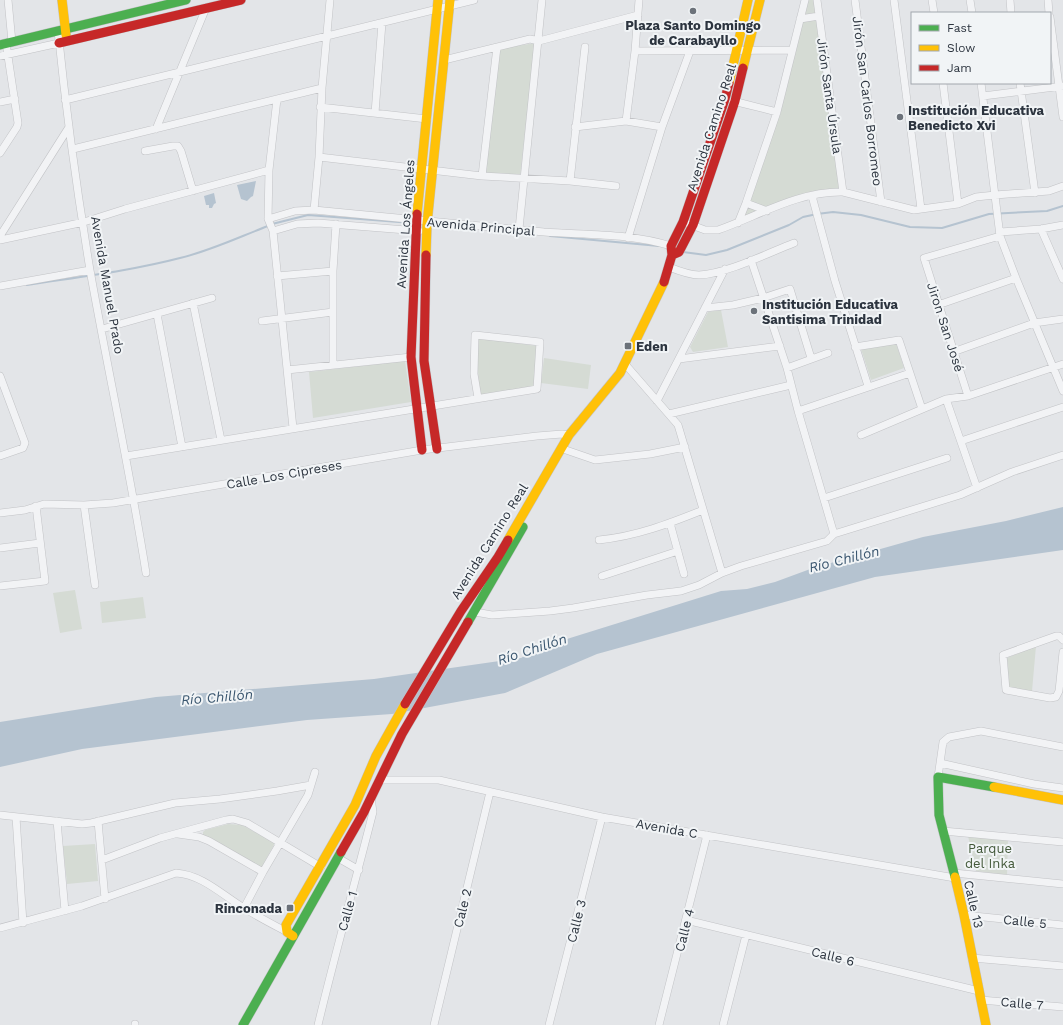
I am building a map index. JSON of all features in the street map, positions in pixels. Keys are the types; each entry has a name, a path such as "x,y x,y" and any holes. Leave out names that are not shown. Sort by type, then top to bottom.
{"main road":[{"name":"Avenida Manuel Prado","path":"55,0 63,42"},
{"name":"Avenida Manuel Prado","path":"61,30 62,0"},
{"path":"6,43 61,30 156,4 186,0"},
{"path":"63,42 241,0"},
{"name":"Avenida Camino Real","path":"620,372 569,435 498,557 461,611 390,729 376,756 355,805 321,867 286,925 286,929 290,934 338,858 364,812 402,734 473,614 566,450 609,395 625,364 663,286 672,251 725,99 748,0"},
{"name":"Avenida Camino Real","path":"672,251 679,252 692,225 735,101 760,0"},
{"name":"Avenida Los Ángeles","path":"437,449 424,361 427,221 450,3"},
{"name":"Avenida Los Ángeles","path":"422,450 411,357 416,220 438,4"},
{"path":"938,777 1063,800"},
{"name":"Calle 13","path":"938,777 939,814 964,915 986,1025"},
{"path":"244,1025 290,934"}],"street":[{"path":"0,153 17,127 15,99 6,43 8,0"},
{"path":"314,210 319,157 320,107 330,0"},
{"path":"65,100 382,23 438,4 474,0"},
{"path":"519,229 542,0"},
{"path":"626,121 635,51 639,0"},
{"path":"738,223 777,112 804,0"},
{"name":"Jirón Santa Úrsula","path":"817,0 843,192"},
{"name":"Jirón San Carlos Borromeo","path":"855,0 881,202"},
{"path":"894,0 921,210"},
{"path":"932,0 934,12"},
{"path":"970,0 972,12"},
{"path":"1010,0 1011,12"},
{"path":"1048,0 1049,12"},
{"path":"156,129 206,8"},
{"path":"444,60 530,39 539,40 638,15"},
{"path":"800,19 819,16"},
{"path":"375,113 382,23"},
{"path":"1051,24 1061,86 1063,117"},
{"path":"0,56 63,42"},
{"name":"Avenida Manuel Prado","path":"63,42 65,100 90,270 126,456 146,573"},
{"path":"482,176 497,47"},
{"path":"570,181 585,47"},
{"path":"635,51 792,50"},
{"path":"628,238 662,127 690,51"},
{"path":"943,84 958,204"},
{"path":"981,84 1000,234 1034,323 1063,391"},
{"path":"1020,84 1035,193"},
{"path":"983,96 1061,86"},
{"path":"72,149 322,88"},
{"path":"0,102 15,99"},
{"path":"725,99 777,112"},
{"path":"277,100 269,170 268,219 273,231 293,428"},
{"path":"320,107 427,119"},
{"path":"575,127 626,121 662,127"},
{"path":"0,236 69,127"},
{"path":"145,151 178,146 181,151 193,191"},
{"path":"319,157 482,176 570,181 616,186"},
{"path":"0,240 84,222 125,209 269,170"},
{"path":"683,222 704,230 718,230 796,198 833,192 843,192 914,210 921,210 958,204 976,197 1035,193 1049,191 1063,186"},
{"path":"812,196 835,281 868,386"},
{"path":"746,203 767,211"},
{"name":"Avenida Principal","path":"268,219 295,212 314,210 628,238 661,243 672,251"},
{"name":"Avenida Principal","path":"273,231 298,224 318,222 427,232"},
{"path":"333,364 333,271 336,224"},
{"path":"1000,234 1063,225"},
{"path":"1041,229 1063,279"},
{"name":"Jiron San José","path":"968,396 924,258 1000,234"},
{"path":"669,267 688,274 699,275 726,269 794,243"},
{"path":"751,260 787,368 834,534"},
{"path":"657,401 726,269"},
{"path":"0,286 90,270"},
{"path":"277,276 333,271"},
{"path":"938,305 1016,278"},
{"path":"705,308 733,305 763,298 790,289 811,358"},
{"path":"102,329 212,298"},
{"path":"193,304 221,440"},
{"path":"262,321 333,312"},
{"path":"157,314 182,447"},
{"path":"953,352 1034,323 1063,319"},
{"path":"126,456 293,428 430,406 478,398 537,388 540,342 475,335 474,374 478,398"},
{"path":"855,347 899,340 922,409"},
{"path":"679,359 780,346"},
{"path":"787,368 828,353"},
{"path":"287,370 411,357"},
{"path":"625,364 678,426 722,573"},
{"path":"861,436 946,399 968,396 1063,364"},
{"path":"798,411 910,373"},
{"path":"0,376 26,443 23,448 0,456"},
{"path":"669,414 791,385"},
{"path":"946,399 978,488"},
{"path":"961,441 1063,407"},
{"name":"Calle Los Cipreses","path":"0,513 24,510 44,504 84,505 113,503 422,450 543,436 569,435"},
{"path":"566,450 595,460 650,454 684,447"},
{"path":"473,614 497,615 573,608 646,595 681,591 699,585 722,573 741,566 827,541 834,534 949,499 1028,466 1063,454"},
{"path":"824,498 947,458"},
{"path":"84,505 95,585"},
{"path":"0,586 44,581 36,506"},
{"path":"599,540 622,538 670,523 703,510"},
{"path":"670,523 684,574"},
{"path":"0,548 40,543"},
{"path":"602,576 678,551"},
{"path":"1063,640 1059,636 1056,636 1003,655 1005,689 1008,691 1050,698 1056,697 1059,691 1063,652"},
{"name":"Calle 13","path":"938,777 943,742 949,737 981,731 1063,747"},
{"path":"940,763 1034,784 1063,788"},
{"path":"244,908 262,872 308,795 315,772"},
{"name":"Avenida C","path":"379,780 439,780 602,817 954,875"},
{"path":"0,815 82,824 174,803 234,797 311,784"},
{"name":"Cale 2","path":"434,1025 490,792"},
{"name":"Calle 1","path":"318,1025 336,949 359,870 373,812 371,798"},
{"path":"16,817 23,923"},
{"name":"Calle 3","path":"549,1025 602,817"},
{"path":"102,860 160,838 233,819 247,823 321,867"},
{"path":"57,821 65,911"},
{"path":"98,821 105,899"},
{"path":"943,831 1063,842"},
{"path":"174,834 198,837 209,841 262,872"},
{"name":"Calle 4","path":"659,1025 707,835"},
{"path":"338,858 359,870"},
{"path":"0,928 23,923 105,899 176,873 187,874 200,878 244,908 290,934"},
{"path":"954,875 1063,884"},
{"name":"Calle 5","path":"964,915 1063,925"},
{"name":"Calle 6","path":"686,920 980,996"},
{"path":"723,1025 746,935"},
{"path":"972,958 1063,966"},
{"name":"Calle 7","path":"980,996 1063,1007"}],"green space":[{"path":"808,0 815,0 839,188 794,196 742,219 780,114"},
{"path":"535,43 520,177 485,173 499,49"},
{"path":"721,310 728,347 693,352 690,347 708,312"},
{"path":"478,338 537,346 534,386 480,395"},
{"path":"896,343 904,368 871,380 861,349"},
{"path":"544,358 591,365 588,389 541,383"},
{"path":"405,361 411,402 313,418 309,372"},
{"path":"75,590 82,629 60,633 53,593"},
{"path":"143,597 146,618 102,623 100,602"},
{"path":"1036,646 1032,691 1009,687 1007,658"},
{"path":"228,824 242,825 275,843 261,868 203,835 205,830"},
{"name":"Parque del Inka","path":"968,836 1008,840 1007,875 976,871"},
{"path":"95,844 98,881 67,884 63,846"}],"water":[{"path":"256,181 253,196 247,201 241,199 237,185"},
{"path":"214,193 216,203 212,208 209,208 209,205 206,205 204,196"},
{"name":"Río Chillón","path":"1063,507 1063,550 875,577 597,654 505,693 392,714 307,720 82,749 0,767 0,722 156,697 374,679 521,658 538,648 721,591 747,589 775,582 813,568 923,537 1006,521"}],"waterway":[{"path":"683,252 706,255 727,250 789,225 803,217 833,212 861,215 910,227 942,228 989,214 1047,211 1063,206"},
{"path":"272,224 308,215 412,223"},
{"path":"431,225 448,226"},
{"path":"27,285 161,263 213,248 268,226"},
{"path":"550,236 659,246"}],"traffic: fast":[{"path":"0,45 186,0"},
{"path":"468,622 523,527"},
{"path":"955,877 939,815 938,777 994,787"},
{"path":"243,1025 341,852"}],"traffic: slow":[{"path":"62,0 66,35"},
{"path":"417,214 438,0"},
{"path":"426,255 427,224 450,0"},
{"path":"729,83 748,0"},
{"path":"743,68 760,0"},
{"path":"508,540 569,435 620,373 664,282"},
{"path":"293,936 287,932 286,925 355,805 376,756 405,704"},
{"path":"994,787 1063,800"},
{"path":"955,877 986,1025"}],"traffic: jam":[{"path":"59,43 241,0"},
{"path":"672,255 679,252 693,225 735,101 743,68"},
{"path":"664,282 672,255 671,246 683,222 725,99 729,83"},
{"path":"417,214 411,357 422,450"},
{"path":"426,255 424,361 437,449"},
{"path":"405,704 461,611 508,540"},
{"path":"341,852 364,812 402,734 468,622"}],"place":[{"name":"Plaza Santo Domingo de Carabayllo","path":"693,11"},
{"name":"Institución Educativa Benedicto Xvi","path":"900,117"},
{"name":"Institución Educativa Santisima Trinidad","path":"754,311"},
{"name":"Eden","path":"628,346"},
{"name":"Rinconada","path":"290,908"}]}
